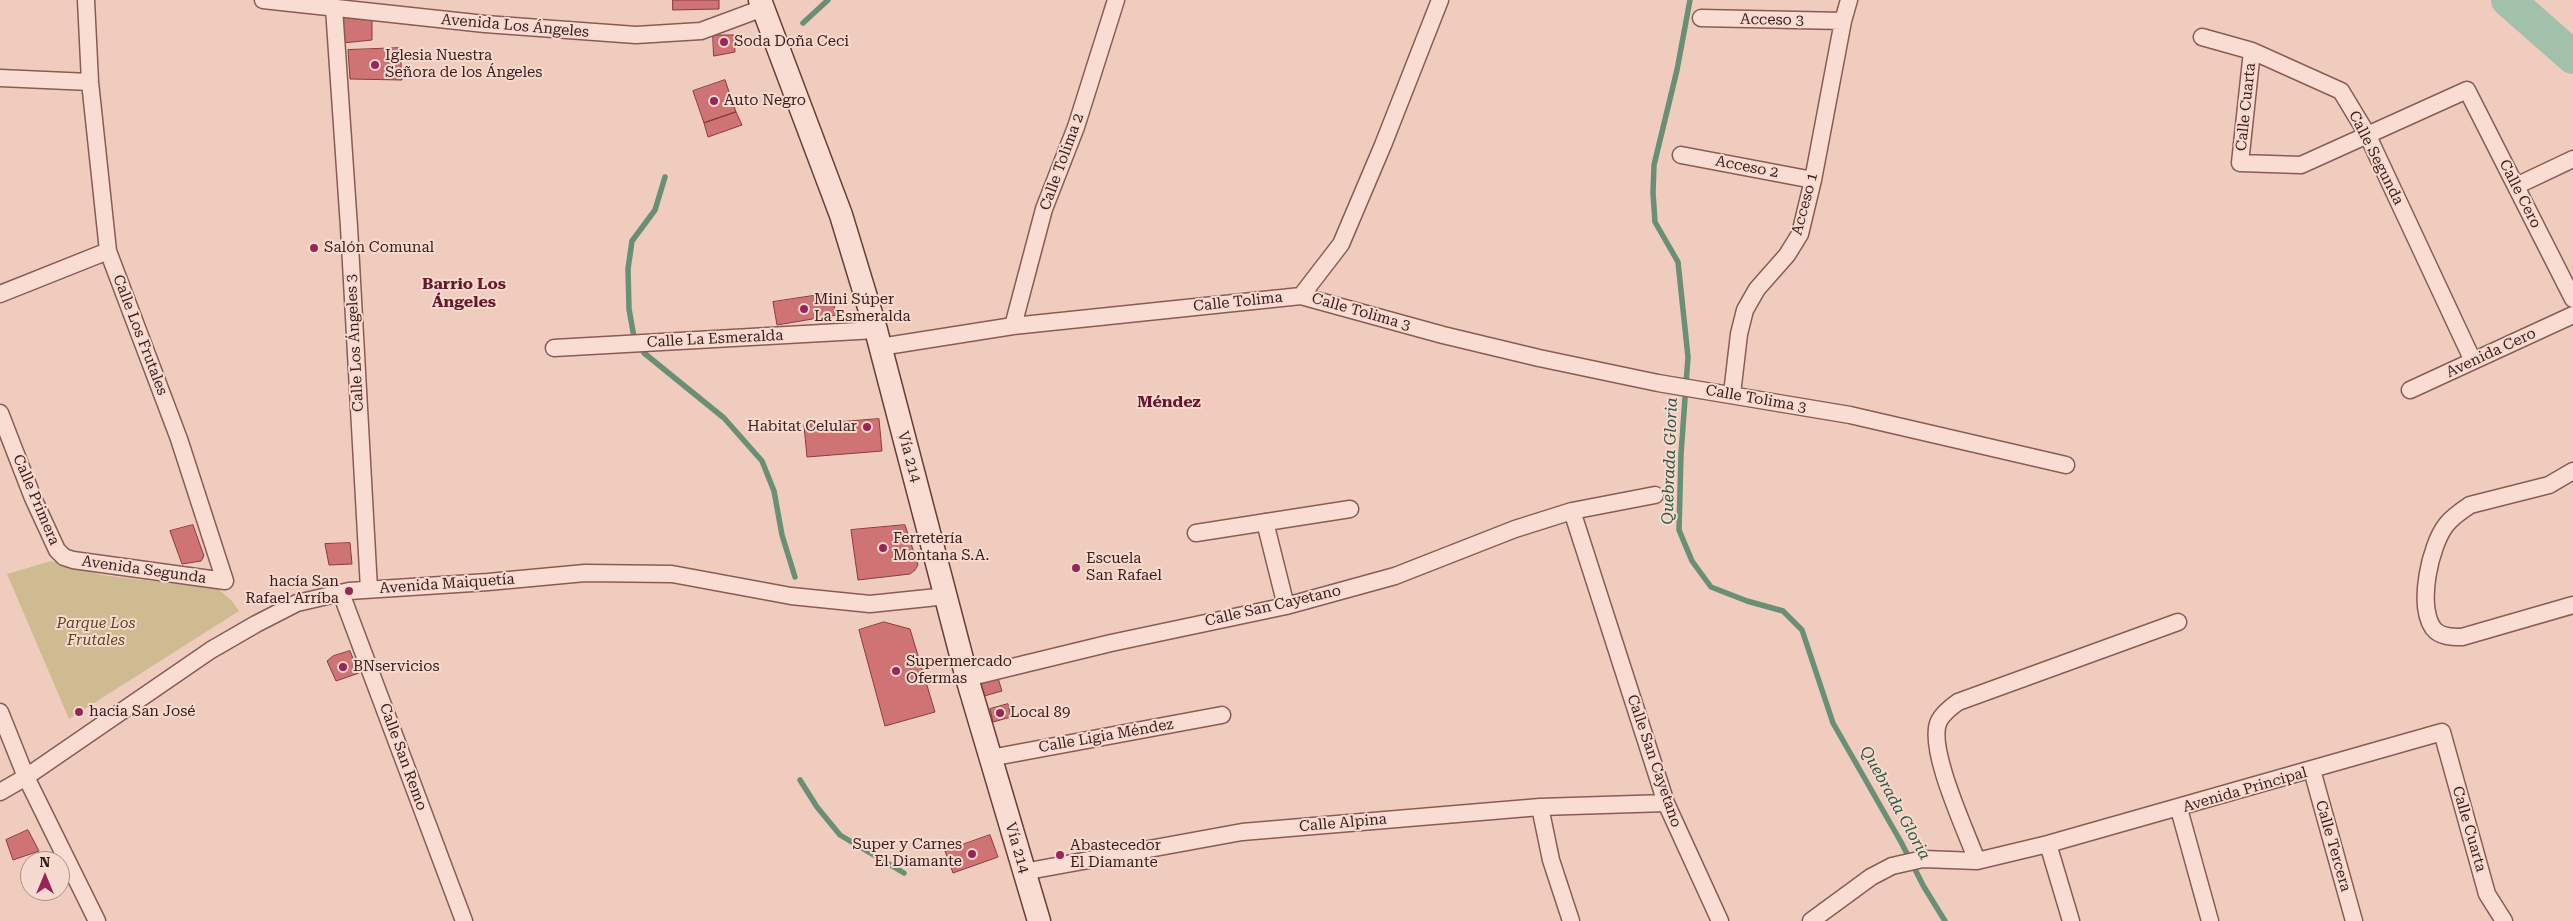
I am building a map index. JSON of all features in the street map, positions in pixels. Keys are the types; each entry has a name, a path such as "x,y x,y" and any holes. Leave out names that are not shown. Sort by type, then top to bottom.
{"main road":[{"name":"Vía 214","path":"761,4 841,215 878,338 967,678 1039,921"}],"street":[{"name":"Calle Los Frutales","path":"86,0 90,82 108,251 179,439 225,581"},
{"name":"Avenida Los Ángeles","path":"263,0 485,24 636,35 701,31 761,4"},
{"name":"Calle Tolima 2","path":"1012,326 1044,209 1076,127 1116,0"},
{"name":"Calle Tolima","path":"878,338 1301,296 1341,244 1383,145 1440,0"},
{"name":"Acceso 1","path":"1732,394 1739,334 1745,310 1757,289 1787,255 1800,234 1813,180 1842,21 1849,0"},
{"name":"Calle Los Ángeles 3","path":"334,8 349,227 369,589"},
{"name":"Acceso 3","path":"1701,18 1842,21"},
{"name":"Calle Segunda","path":"2202,37 2252,51 2341,91 2367,134 2473,361"},
{"name":"Calle Cuarta","path":"2252,51 2240,163 2301,165 2367,134"},
{"path":"0,78 90,82"},
{"name":"Calle Cero","path":"2367,134 2467,90 2573,299"},
{"name":"Acceso 2","path":"1681,155 1813,180"},
{"path":"2516,186 2573,159"},
{"path":"0,294 108,251"},
{"name":"Calle Tolima 3","path":"1301,296 1443,335 1658,383 1850,415 2066,465"},
{"name":"Avenida Cero","path":"2410,390 2573,315"},
{"name":"Calle La Esmeralda","path":"554,348 878,338"},
{"name":"Calle Primera","path":"0,413 33,498 57,550 64,557"},
{"path":"2573,471 2549,485 2470,505 2459,512 2446,525 2432,551 2425,600 2427,615 2434,630 2445,636 2462,637 2573,605"},
{"name":"Calle San Cayetano","path":"967,678 1111,643 1286,606 1395,576 1515,529 1572,511 1655,496"},
{"path":"1196,533 1350,508"},
{"name":"Calle San Cayetano","path":"1572,511 1666,803 1720,921"},
{"path":"1265,522 1286,606"},
{"name":"Avenida Segunda","path":"64,557 73,560 225,581"},
{"name":"Avenida Maiquetía","path":"0,792 26,778 212,650 256,624 298,603 341,593 369,589 594,573 672,574 791,596 870,604 947,596"},
{"name":"Calle San Remo","path":"341,593 464,921"},
{"path":"1977,861 1939,757 1936,739 1938,722 1947,710 1958,702 2178,622"},
{"path":"0,712 26,778 97,921"},
{"name":"Calle Ligia Méndez","path":"990,758 1222,715"},
{"name":"Calle Cuarta","path":"2442,732 2487,894 2504,921"},
{"name":"Avenida Principal","path":"1811,921 1871,877 1892,866 1923,859 1977,861 2048,844 2179,809 2442,732"},
{"name":"Calle Tercera","path":"2312,770 2354,921"},
{"name":"Calle Alpina","path":"1023,872 1242,832 1540,807 1666,803"},
{"path":"1540,807 1550,860 1571,921"},
{"path":"2179,809 2210,921"},
{"path":"2048,844 2071,921"}],"green space":[{"name":"Parque Los Frutales","path":"51,561 102,575 218,589 232,601 239,611 69,719 7,574"}],"building":[{"path":"673,0 719,0 719,9 673,10"},
{"path":"343,15 372,16 372,40 343,43"},
{"name":"Soda Doña Ceci","path":"713,35 734,35 735,52 714,56"},
{"name":"Iglesia Nuestra Señora de los Ángeles","path":"400,48 402,80 350,79 348,50"},
{"name":"Auto Negro","path":"725,80 736,112 704,123 693,91"},
{"path":"736,112 742,125 708,137 704,123"},
{"name":"Mini Súper La Esmeralda","path":"832,293 836,315 777,325 773,302"},
{"path":"879,419 882,451 807,457 804,425"},
{"path":"193,525 204,556 201,561 182,564 170,531"},
{"name":"Ferretería Montana S.A.","path":"905,525 918,565 915,570 910,574 858,580 851,530"},
{"path":"350,543 352,564 329,565 325,544"},
{"name":"Supermercado Ofermas","path":"884,622 910,629 935,712 885,726 859,630"},
{"name":"BNservicios","path":"350,651 359,673 336,681 327,661 333,656"},
{"path":"998,678 1002,691 984,696 980,682"},
{"name":"Local 89","path":"1008,704 1011,717 993,722 990,709"},
{"path":"28,830 39,851 20,851 20,858 13,860 6,840"},
{"name":"Super y Carnes El Diamante","path":"990,835 998,857 953,873 945,851"}],"waterway":[{"path":"803,23 828,0"},
{"name":"Quebrada Gloria","path":"1690,0 1677,70 1654,165 1653,193 1655,222 1678,262 1688,357 1681,454 1679,530 1692,561 1711,587 1747,601 1783,611 1802,630 1833,723 1901,842 1924,887 1945,921"},
{"path":"2508,0 2573,57"},
{"path":"634,337 629,309 628,269 632,241 655,210 665,177"},
{"path":"644,353 724,418 762,461 774,491 782,535 795,577"},
{"path":"800,780 817,807 840,835 904,873"}],"place":[{"name":"Soda Doña Ceci","path":"724,42"},
{"name":"Iglesia Nuestra Señora de los Ángeles","path":"375,65"},
{"name":"Auto Negro","path":"714,101"},
{"name":"Salón Comunal","path":"314,248"},
{"name":"Mini Súper La Esmeralda","path":"804,309"},
{"name":"Habitat Celular","path":"867,427"},
{"name":"Ferretería Montana S.A.","path":"883,548"},
{"name":"Escuela San Rafael","path":"1076,568"},
{"name":"hacía San Rafael Arríba","path":"349,591"},
{"name":"BNservicios","path":"343,667"},
{"name":"Supermercado Ofermas","path":"896,671"},
{"name":"hacia San José","path":"79,712"},
{"name":"Local 89","path":"1000,713"},
{"name":"Super y Carnes El Diamante","path":"972,854"},
{"name":"Abastecedor El Diamante","path":"1060,855"}],"district":[{"name":"Barrio Los Ángeles","path":"464,293"},
{"name":"Méndez","path":"1169,402"}]}
